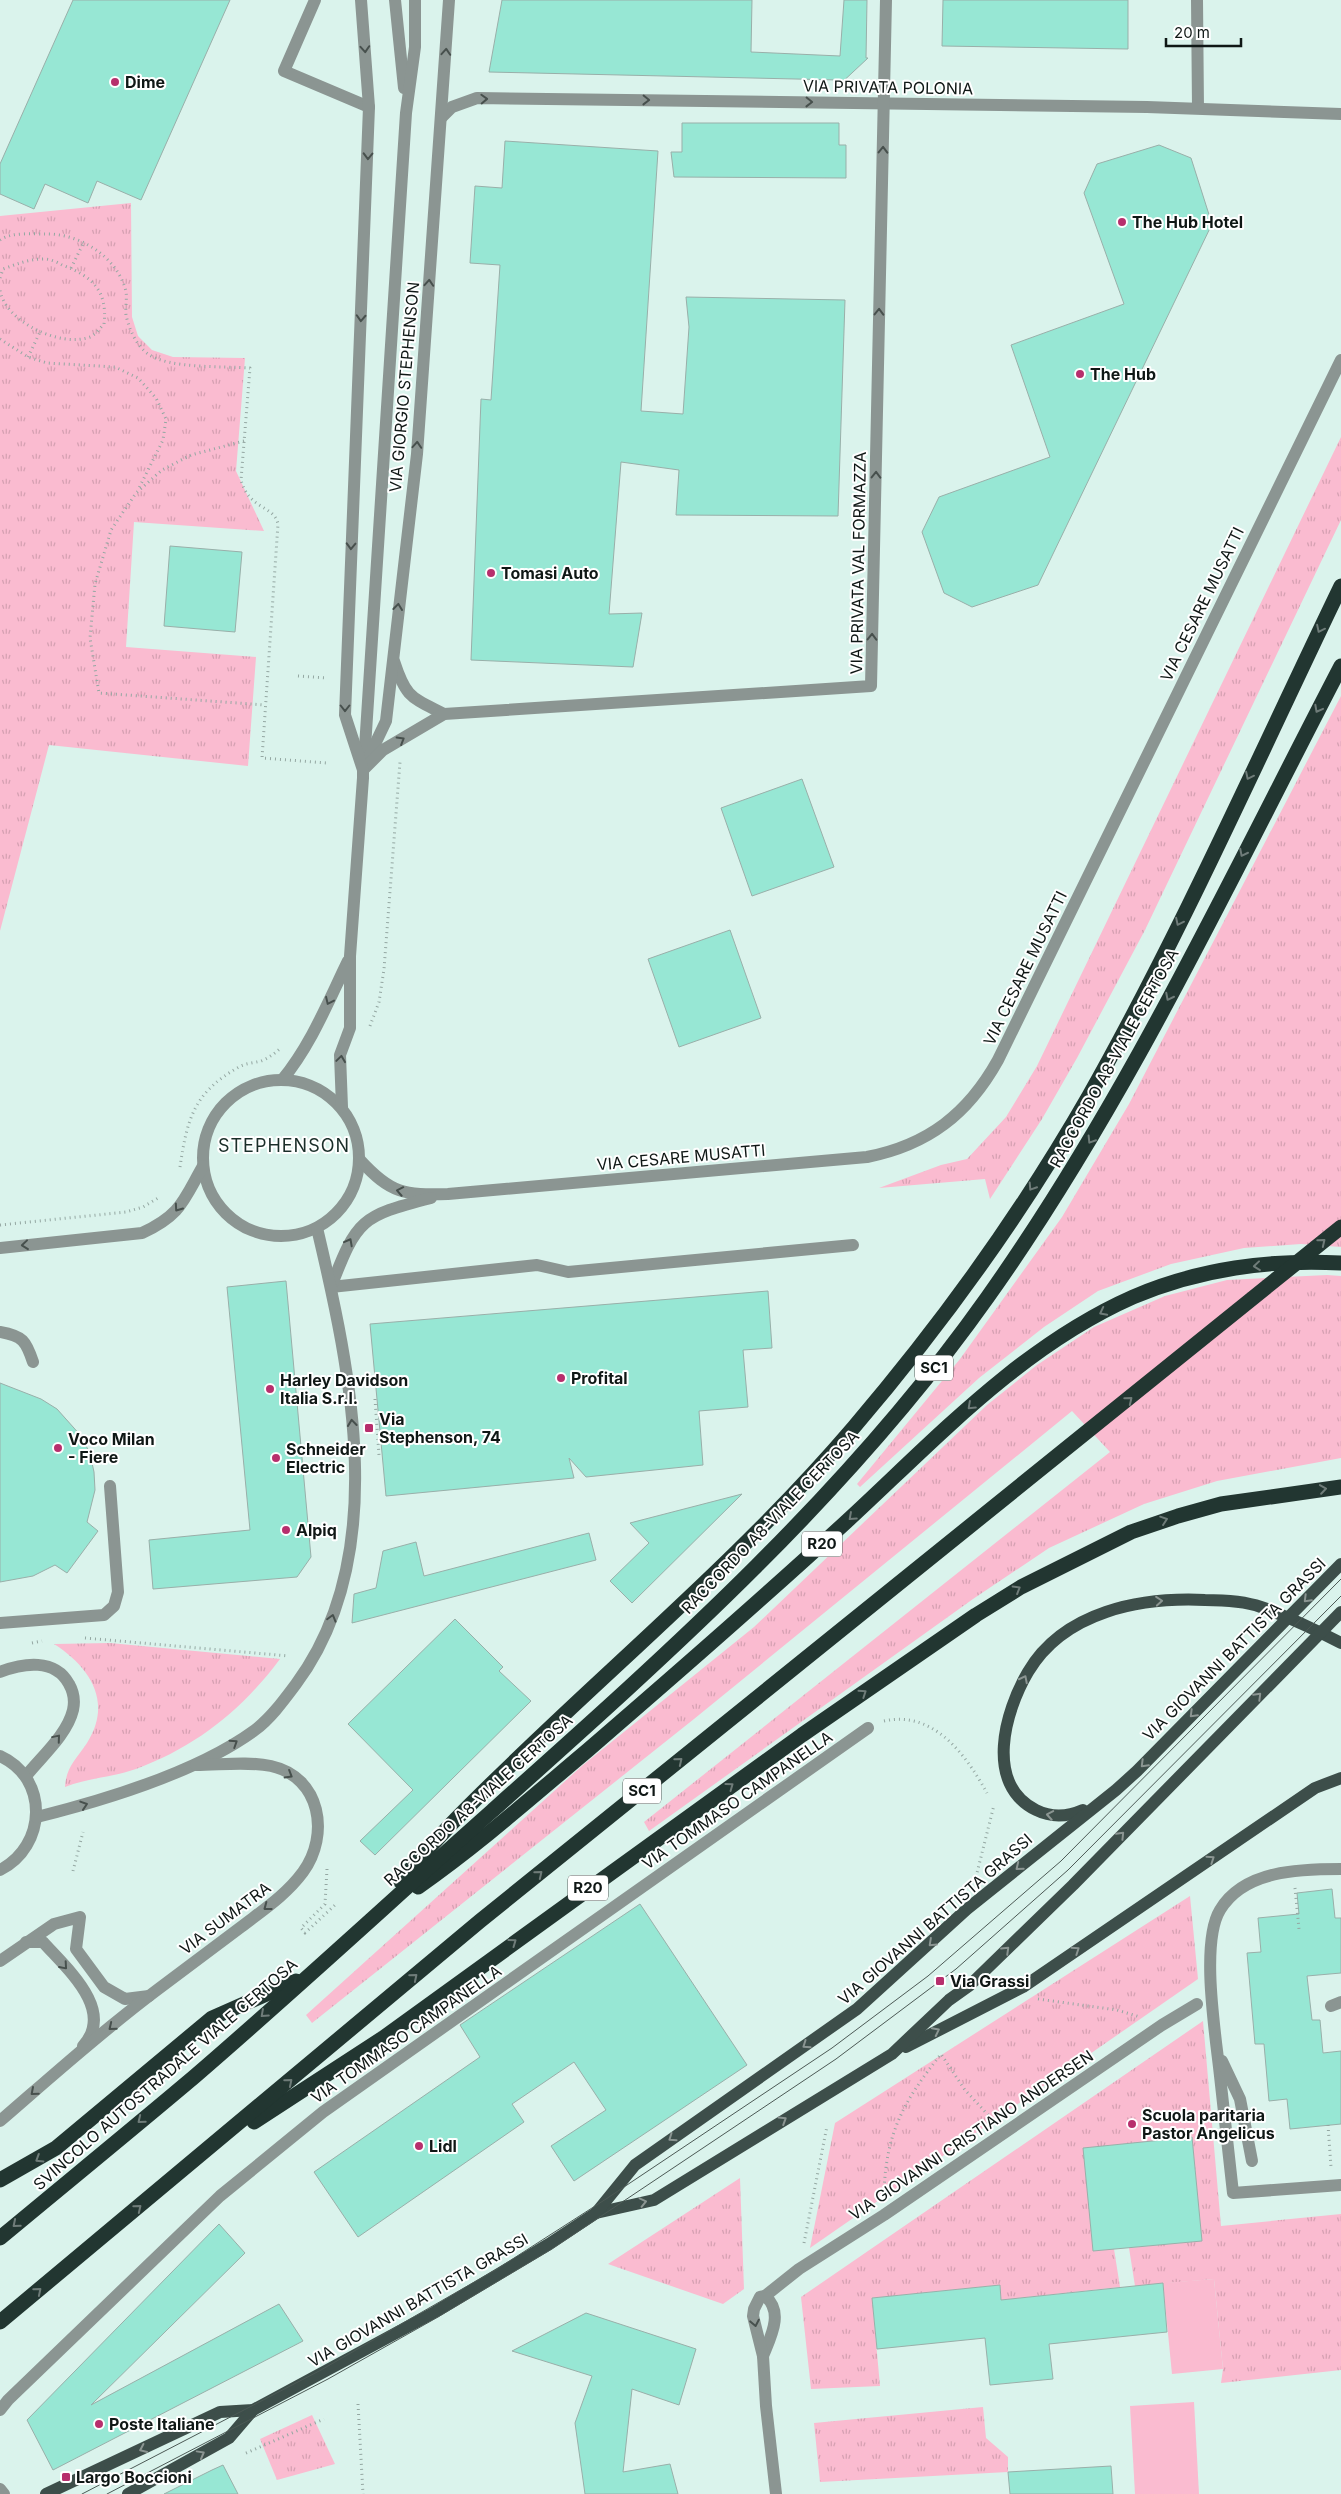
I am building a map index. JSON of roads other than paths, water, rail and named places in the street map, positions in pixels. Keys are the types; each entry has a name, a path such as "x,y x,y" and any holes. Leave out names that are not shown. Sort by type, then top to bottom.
{"highway":[{"path":"352,1935 458,1816 748,1541 854,1428 944,1314 995,1244 1086,1100 1122,1036 1156,972 1341,586"},
{"name":"RACCORDO A8-VIALE CERTOSA","path":"352,1935 620,1696 718,1604 834,1487 937,1365 986,1300 1037,1225 1098,1128 1151,1032 1341,666"},
{"name":"SC1","path":"198,2158 480,1921 1091,1431 1341,1227"},
{"name":"R20","path":"352,1935 476,1845 733,1625 994,1386 1059,1337 1134,1297 1196,1275 1260,1265 1316,1262 1341,1263"},
{"name":"R20","path":"198,2158 383,2038 802,1735 976,1615 1021,1587 1132,1532 1178,1516 1222,1504 1341,1487"},
{"name":"SVINCOLO AUTOSTRADALE VIALE CERTOSA","path":"0,2238 195,2076 352,1935"},
{"path":"0,2180 56,2148 212,2018 308,1975"},
{"path":"0,2322 198,2158"}],"main road":[{"name":"VIA GIOVANNI BATTISTA GRASSI","path":"128,2494 229,2438 253,2410 435,2312 549,2244 596,2213 635,2165 857,2009 967,1909 1137,1771 1341,1564"},
{"path":"1096,1804 1068,1816 1044,1814 1031,1808 1013,1790 1004,1764 1004,1743 1010,1716 1029,1670 1044,1652 1080,1623 1123,1606 1185,1599 1213,1600 1261,1607 1341,1643"},
{"name":"VIA GIOVANNI BATTISTA GRASSI","path":"596,2213 654,2200 892,2054 949,2000 970,1985 1066,1892 1341,1612"},
{"path":"892,2054 1023,1987 1308,1792 1341,1778"},
{"name":"VIA GIOVANNI BATTISTA GRASSI","path":"46,2494 220,2412 253,2410"}],"street":[{"path":"315,0 284,71 369,107"},
{"name":"VIA GIORGIO STEPHENSON","path":"362,0 369,107 345,716 363,770"},
{"path":"395,0 406,113"},
{"path":"363,770 406,113 415,47 416,0"},
{"name":"VIA GIORGIO STEPHENSON","path":"342,1107 340,1055 350,1028 350,956 363,770 386,721 416,454 449,0"},
{"name":"VIA PRIVATA VAL FORMAZZA","path":"363,770 383,750 444,714 871,686 886,0"},
{"path":"1197,0 1198,108"},
{"name":"VIA PRIVATA POLONIA","path":"441,118 452,107 477,98 1198,108 1226,112 1341,114"},
{"name":"VIA CESARE MUSATTI","path":"360,1160 378,1180 392,1189 420,1194 448,1194 867,1157 891,1152 951,1121 985,1083 998,1060 1341,360"},
{"path":"393,655 402,686 416,700 444,714"},
{"name":"VIA GIORGIO STEPHENSON","path":"282,1080 298,1060 311,1039 350,956"},
{"path":"282,1080 298,1081 322,1090 342,1107 356,1132 360,1160 353,1191 339,1212 317,1228 293,1236 267,1236 243,1228 223,1212 209,1190 203,1166 205,1135 220,1108 243,1088 261,1082 282,1080"},
{"path":"0,1248 142,1233 163,1223 177,1212 203,1166"},
{"name":"VIA CESARE MUSATTI","path":"331,1287 348,1243 355,1231 370,1218 392,1208 448,1194"},
{"path":"37,1817 95,1801 191,1766 228,1747 257,1729 284,1700 311,1663 328,1630 352,1545 356,1500 355,1456 348,1393 331,1287 317,1228"},
{"path":"331,1287 537,1265 568,1272 853,1245"},
{"path":"0,1332 18,1335 27,1345 33,1362"},
{"path":"0,1623 104,1615 114,1606 118,1592 110,1486"},
{"path":"0,1672 28,1664 50,1667 62,1673 73,1693 73,1710 62,1733 26,1776"},
{"name":"VIA TOMMASO CAMPANELLA","path":"0,2410 8,2400 220,2196 324,2112 868,1728"},
{"path":"0,1756 10,1760 26,1776 35,1796 37,1817 32,1838 20,1856 0,1870"},
{"name":"VIA SUMATRA","path":"0,2121 149,1996 282,1896 304,1871 316,1844 318,1812 309,1790 292,1775 272,1766 249,1764 191,1766"},
{"path":"1337,2185 1233,2193 1211,1995 1211,1944 1220,1910 1240,1890 1267,1876 1294,1870 1341,1869"},
{"path":"0,1961 54,1924 80,1917 76,1949 104,1987 125,1999 149,1996"},
{"path":"26,1942 43,1942 85,1989 93,2011 95,2019 89,2039 68,2063"},
{"name":"VIA GIOVANNI CRISTIANO ANDERSEN","path":"765,2296 799,2270 884,2215 1162,2025 1196,2004"},
{"path":"1217,2050 1240,2100 1252,2161"},
{"path":"763,2356 774,2330 776,2312 773,2303 765,2296 760,2297 756,2302 753,2316 763,2356 776,2494"},
{"path":"0,2489 4,2494"}],"tram line":[{"path":"82,2494 321,2370 497,2269 606,2199 832,2048 928,1976 1061,1861 1341,1579"},
{"path":"107,2494 328,2379 438,2317 552,2249 836,2059 956,1969 1068,1870 1341,1596"}],"place":[{"name":"Dime","path":"115,82"},
{"name":"The Hub Hotel","path":"1122,222"},
{"name":"The Hub","path":"1080,374"},
{"name":"Tomasi Auto","path":"491,573"},
{"name":"Profital","path":"561,1378"},
{"name":"Harley Davidson Italia S.r.l.","path":"270,1389"},
{"name":"Via Stephenson, 74","path":"369,1428"},
{"name":"Voco Milan - Fiere","path":"58,1448"},
{"name":"Schneider Electric","path":"276,1458"},
{"name":"Alpiq","path":"286,1530"},
{"name":"Via Grassi","path":"940,1981"},
{"name":"Scuola paritaria Pastor Angelicus","path":"1132,2124"},
{"name":"Lidl","path":"419,2146"},
{"name":"Poste Italiane","path":"99,2424"},
{"name":"Largo Boccioni","path":"66,2477"}],"district":[{"name":"STEPHENSON","path":"284,1146"}]}
